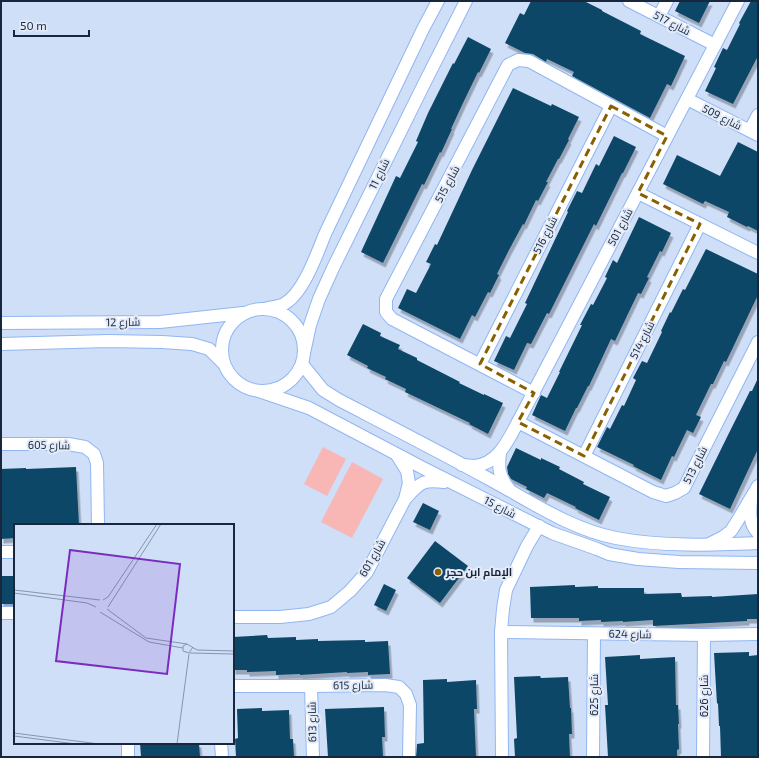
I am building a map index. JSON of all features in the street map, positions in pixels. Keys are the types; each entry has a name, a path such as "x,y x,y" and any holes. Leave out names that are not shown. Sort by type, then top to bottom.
{"street":[{"name":"شارع 11","path":"265,309 283,304 291,298 301,286 311,268 325,234 438,1"},
{"path":"424,84 433,51 458,1"},
{"name":"شارع 11","path":"303,358 310,326 319,299 333,268 466,1"},
{"name":"شارع 517","path":"629,1 715,45"},
{"path":"659,16 667,1"},
{"name":"شارع 501","path":"462,464 474,466 483,464 500,453 534,393 738,1"},
{"name":"شارع 515","path":"534,393 392,319 386,312 386,299 508,65 518,60 529,62 667,136"},
{"name":"شارع 509","path":"687,99 754,133"},
{"name":"شارع 516","path":"480,364 611,106"},
{"path":"754,133 758,115"},
{"path":"638,193 758,253"},
{"name":"شارع 514","path":"584,456 700,224"},
{"path":"255,309 265,309 278,312 289,318 298,328 303,340 303,358 295,376 285,385 273,390 260,391 247,388 228,374 223,363 221,351 222,339 227,328 234,319 255,309"},
{"name":"شارع 12","path":"1,324 160,322 244,313"},
{"name":"شارع 12","path":"1,344 108,341 192,344 209,349 223,363"},
{"name":"شارع 513","path":"518,422 653,492 666,496 675,493 684,488 758,342"},
{"name":"شارع 15","path":"303,358 323,390 346,404 462,464 558,518 615,538 640,542 676,545 758,543"},
{"name":"شارع 15","path":"260,391 309,408 452,483 552,533 609,554 638,559 679,562 758,564"},
{"name":"شارع 605","path":"1,444 68,444 85,447 94,454 97,463 98,524"},
{"path":"500,453 500,473 509,490"},
{"name":"شارع 601","path":"234,617 287,617 309,614 331,607 350,591 367,572 404,499 409,483 407,471 396,454"},
{"name":"شارع 601","path":"404,499 416,486 428,481 452,483"},
{"path":"706,545 723,537 731,531 758,486"},
{"path":"751,498 751,521 758,533"},
{"path":"502,757 502,609 506,590 527,546 539,526"},
{"path":"1,552 14,552"},
{"path":"1,613 14,613"},
{"name":"شارع 624","path":"501,632 704,635 758,634"},
{"name":"شارع 625","path":"593,757 594,634"},
{"name":"شارع 626","path":"703,757 704,635"},
{"name":"شارع 615","path":"234,686 385,685 399,688 406,694 410,705 409,757"},
{"name":"شارع 613","path":"311,686 313,757"},
{"path":"128,744 128,757"},
{"path":"222,744 222,757"}],"highlighted area":[{"path":"611,106 667,136 638,193 700,224 584,456 518,422 534,393 480,364"}],"shaded area":[{"path":"323,447 346,459 327,496 304,484"},
{"path":"352,462 383,479 352,538 321,522"}],"building":[{"path":"531,1 584,1 641,31 640,34 685,56 671,86 667,84 650,118 572,76 574,72 547,59 546,62 533,54 525,53 505,43 520,13 524,15"},
{"path":"680,1 710,1 699,23 675,11"},
{"path":"751,1 758,1 758,56 733,104 705,91 716,68 714,67 723,48 727,50"},
{"path":"468,37 491,49 463,103 441,153 440,152 424,185 422,184 383,263 361,252 396,176 400,178 418,142 416,141 428,113"},
{"path":"513,88 579,117 538,201 536,200 524,225 523,224 509,250 497,274 499,275 490,293 488,292 475,317 472,315 460,339 398,308 407,289 416,293 431,264 426,262 435,244 437,245"},
{"path":"614,136 636,147 596,226 594,224 549,314 547,313 531,344 527,343 514,370 494,361 506,336 510,338 527,304 525,303 577,191 582,193 596,164 599,166"},
{"path":"738,142 758,152 758,231 727,217 729,212 705,201 703,204 663,184 677,155 720,176"},
{"path":"639,217 671,233 647,277 649,278 641,294 638,293 615,341 611,339 589,386 565,431 532,415 541,395 547,398 582,325 580,325 591,304 593,305 607,278 605,277 613,260 617,263"},
{"path":"706,249 758,274 758,295 726,362 724,361 696,415 701,417 693,433 687,430 674,457 672,456 661,480 597,447 607,427 610,429 622,405 624,406 636,380 633,378 642,361 647,363 670,312 671,313 683,289 685,290"},
{"path":"363,324 381,333 380,336 400,345 398,349 417,358 417,360 460,382 459,383 503,403 488,434 469,424 470,423 405,392 406,389 385,379 386,377 367,368 368,366 347,355"},
{"path":"758,378 758,449 730,509 699,494 750,391 752,391"},
{"path":"516,448 560,467 559,469 584,482 583,484 610,497 599,520 547,493 544,498 511,479 508,474 507,467"},
{"path":"76,467 79,524 14,524 14,538 1,539 1,469"},
{"path":"423,503 439,511 430,530 413,522"},
{"name":"الإمام ابن حجر","path":"435,541 468,566 440,603 407,578"},
{"path":"1,576 13,576 14,604 1,604"},
{"path":"384,584 396,590 386,611 374,605"},
{"path":"575,585 575,587 598,586 598,588 644,588 644,594 681,593 682,597 758,594 758,619 747,619 747,621 653,626 653,620 601,622 601,620 579,621 579,618 531,618 530,587"},
{"path":"267,635 268,638 296,637 296,640 365,640 365,642 388,641 390,674 368,675 368,672 347,672 276,675 276,671 247,672 247,670 234,670 234,637"},
{"path":"749,652 749,656 758,655 758,757 721,757 714,653"},
{"path":"640,655 640,659 675,657 676,705 678,705 679,724 679,749 677,750 677,757 608,757 605,705 608,705 605,657"},
{"path":"540,676 541,678 568,677 572,734 569,734 570,757 515,757 514,739 517,738 514,677"},
{"path":"447,679 447,682 476,680 477,709 474,709 476,757 416,757 417,744 424,743 423,680"},
{"path":"384,707 385,737 382,737 383,757 328,757 325,709"},
{"path":"262,708 262,711 289,710 290,739 293,739 294,757 236,757 235,739 238,738 237,709"},
{"path":"140,744 199,744 200,757 141,757"}],"place":[{"name":"الإمام ابن حجر","path":"438,572"}]}
